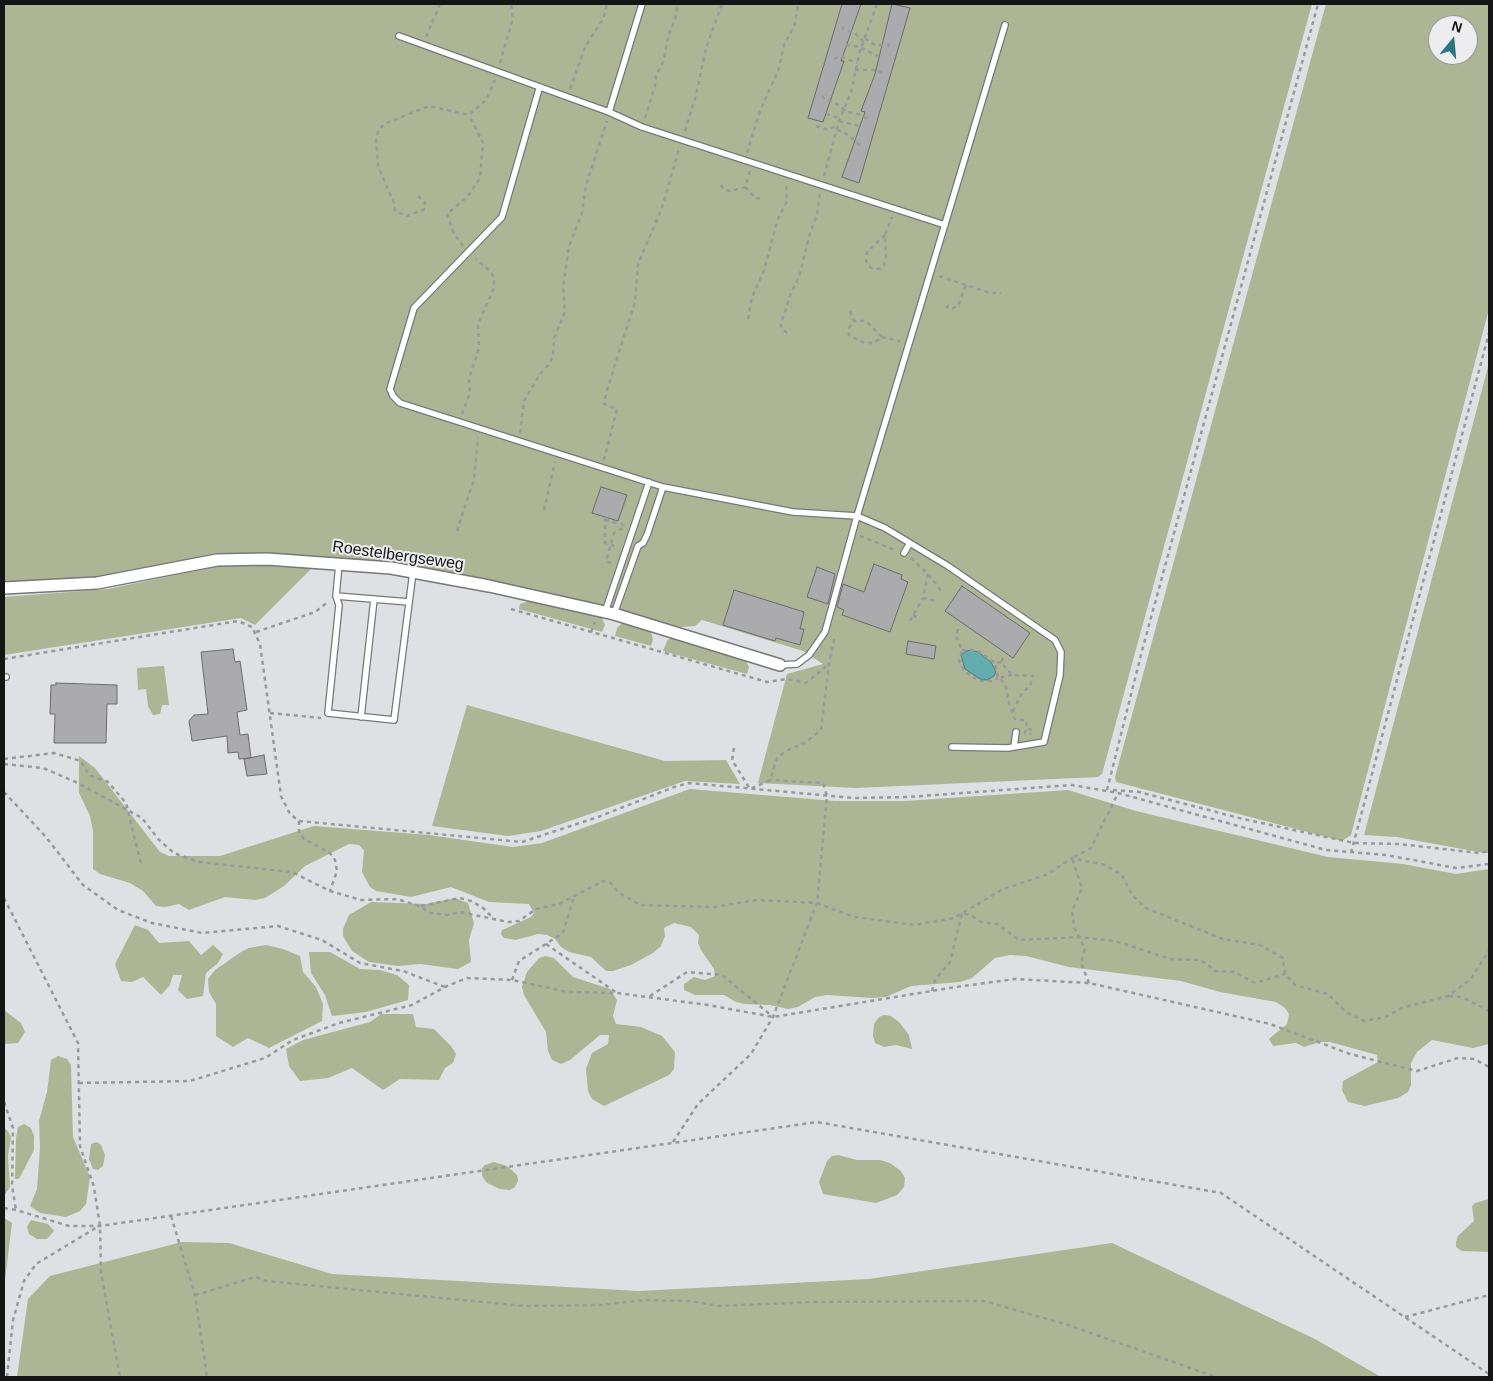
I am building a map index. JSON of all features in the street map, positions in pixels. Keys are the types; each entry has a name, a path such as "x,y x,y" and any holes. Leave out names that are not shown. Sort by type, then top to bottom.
{"street":[{"name":"Roestelbergseweg","path":"4,588 96,583 217,560 267,560 340,564 413,572 610,613 780,665"}],"lane":[{"path":"609,112 642,4"},
{"path":"780,665 797,664 809,655 825,632 857,516 1005,25"},
{"path":"399,36 539,89 609,112 642,127 945,225"},
{"path":"539,89 502,218 414,308 390,389 393,396 400,403 663,487 793,512 857,516 886,528 948,566 1055,640 1061,652 1060,675 1044,742 1014,747 952,746"},
{"path":"610,613 649,482"},
{"path":"610,613 638,546 643,543 647,534 663,487"},
{"path":"904,554 910,543"},
{"path":"340,564 336,596 339,605 328,714 394,720 413,572"},
{"path":"336,596 409,602"},
{"path":"361,717 374,599"},
{"path":"1014,747 1016,732"}],"path":[{"path":"423,45 440,4"},
{"path":"469,115 486,100 497,73 513,18 511,4"},
{"path":"567,97 578,73 585,47 603,19 607,4"},
{"path":"642,127 655,86 656,76 664,60 668,36 675,20 678,4"},
{"path":"602,468 617,409 604,404 635,302 638,264 645,251 667,191 696,95 706,48 722,4"},
{"path":"744,160 760,111 778,71 784,45 796,24 798,4"},
{"path":"787,333 781,328 781,324 790,293 799,277 810,233 817,215 822,185 839,120 850,92 861,48 877,4"},
{"path":"1106,790 1318,4"},
{"path":"843,26 843,29 855,33 872,44 888,46 889,43"},
{"path":"846,45 861,48 880,57"},
{"path":"834,59 840,56 857,63"},
{"path":"856,70 876,70 881,72 881,75"},
{"path":"822,96 825,100 834,102 847,112 866,117 869,120"},
{"path":"418,196 425,203 425,208 407,216 395,211 394,203 378,166 376,138 379,129 386,123 429,106 469,115"},
{"path":"520,441 524,401 540,374 550,363 554,338 565,312 563,287 570,246 582,213 586,185 609,112"},
{"path":"826,114 860,126"},
{"path":"459,422 470,392 469,379 477,356 478,324 494,288 494,279 491,272 468,252 454,234 447,214 468,196 480,178 483,143 469,115"},
{"path":"816,126 828,130 838,125"},
{"path":"837,130 844,132 860,145"},
{"path":"745,187 753,163"},
{"path":"748,319 752,297 763,273 778,219 787,201 786,173"},
{"path":"721,185 724,190 730,191 745,187"},
{"path":"745,187 755,198 764,199"},
{"path":"885,235 868,252 866,260 871,268 878,269 884,265 886,257 885,235 895,209"},
{"path":"930,273 990,293 1001,293"},
{"path":"948,305 947,307 952,309 960,305 966,285"},
{"path":"850,311 854,321"},
{"path":"882,337 873,343 854,340 849,335 848,328 854,321 866,321 882,337 909,343"},
{"path":"1351,853 1489,333"},
{"path":"457,531 474,479 480,428"},
{"path":"544,510 557,454"},
{"path":"615,546 605,543 605,518 626,526"},
{"path":"910,622 923,598 928,574"},
{"path":"256,632 315,612 336,596"},
{"path":"923,598 936,602"},
{"path":"511,609 767,682 788,679 806,683 829,664"},
{"path":"913,615 918,618"},
{"path":"4,659 238,621 252,627 260,644 281,796 290,814 299,821 522,842 582,823 674,787 689,784 827,796 908,797 1072,785 1140,792 1243,819 1354,843 1399,844 1479,854 1489,851"},
{"path":"958,629 956,636 962,650 959,660 971,676 980,681 991,682 1012,675 1033,676 1030,686 1022,693 1013,712"},
{"path":"770,780 777,758 786,751 806,742 821,730 829,664 835,635"},
{"path":"962,650 977,650 995,664 999,678 1006,687 1015,719 1027,720 1032,730"},
{"path":"995,664 1002,660 1012,675"},
{"path":"270,714 322,718 328,714"},
{"path":"734,748 732,760 750,790"},
{"path":"4,759 54,754 68,756 81,761 89,775 108,782 126,803 141,864"},
{"path":"4,764 43,768 78,783 142,818 159,840 174,853 199,862 292,872 330,891 361,900 396,899 419,906 431,913 447,915 460,912 508,922 519,921 536,909 559,904 603,881 611,883 618,892 640,905 714,907 758,900 817,903 854,917 915,925 954,918 1003,889 1046,875 1091,848 1118,793"},
{"path":"673,1142 698,1104 752,1054 773,1017 817,903 827,796 823,783 770,780 750,790"},
{"path":"1106,790 1316,848 1386,855 1456,868 1488,864"},
{"path":"4,792 46,837 83,885 118,910 152,924 202,933 278,926 322,940 360,963 403,971 445,987"},
{"path":"299,821 299,833 304,839 330,852 335,860 337,871 330,891"},
{"path":"1072,858 1082,888 1072,911 1074,927 1085,948 1082,963 1088,983"},
{"path":"1072,858 1106,866 1122,875 1132,895 1146,908 1223,939 1260,946 1283,958 1285,974 1295,985 1328,994 1348,1013 1366,1021 1385,1017 1402,1008 1448,996 1462,997 1489,1011"},
{"path":"512,980 519,961 563,933 574,896"},
{"path":"4,898 78,1043 80,1146 94,1187 100,1226 101,1272 120,1377"},
{"path":"419,906 431,906 460,898 483,908 494,919"},
{"path":"962,913 972,916 981,922 996,924 1019,940 1079,937 1115,941 1170,959 1198,960 1214,971 1234,972 1255,983 1285,974"},
{"path":"932,991 935,980 950,962 962,913"},
{"path":"546,944 617,993"},
{"path":"1448,996 1471,979 1489,950"},
{"path":"649,997 687,972 722,975 773,1017"},
{"path":"79,1083 190,1081 265,1058 293,1040 339,1023 412,1005 445,987 467,978 512,980 568,992 617,993 649,997 773,1017 932,991 1015,980 1088,983 1270,1024 1350,1054 1417,1071 1458,1058 1474,1059 1489,1067"},
{"path":"4,1102 13,1128 12,1185 16,1210"},
{"path":"4,1208 69,1226 100,1226 817,1122 1221,1193 1489,1374"},
{"path":"171,1215 195,1295 207,1377"},
{"path":"7,1377 13,1320 24,1281 36,1264 100,1226"},
{"path":"195,1295 256,1277 266,1281 524,1306 602,1305 645,1300 690,1301 719,1306 812,1302 984,1301 1068,1326 1216,1377"},
{"path":"1405,1317 1489,1294"}],"green space":[{"path":"4,4 1312,4 1102,774 1098,777 856,788 758,783 787,674 823,664 803,651 702,620 695,626 680,627 521,587 383,561 300,555 226,556 187,560 109,576 4,585"},
{"path":"1326,4 1489,4 1489,309 1351,835 1342,841 1116,782 1115,777"},
{"path":"1489,363 1489,853 1484,853 1397,837 1364,835"},
{"path":"267,562 313,567 255,625 241,618 4,655 4,597 108,589 214,567"},
{"path":"529,601 601,616 605,625 602,632 519,609 520,604"},
{"path":"624,621 650,629 653,639 651,646 615,636 617,628"},
{"path":"672,636 745,659 749,667 747,674 663,651 667,641"},
{"path":"164,666 169,705 162,705 160,714 153,715 148,706 146,689 138,690 137,668"},
{"path":"467,705 665,761 726,760 740,784 685,781 541,831 508,836 432,826"},
{"path":"79,756 95,768 160,852 169,856 220,856 314,826 429,835 513,847 542,843 690,789 835,801 905,801 1068,790 1136,811 1328,857 1403,864 1456,874 1489,869 1489,1044 1473,1048 1432,1040 1417,1052 1411,1063 1411,1085 1408,1092 1398,1098 1365,1106 1348,1102 1342,1090 1343,1081 1378,1062 1377,1055 1330,1042 1320,1042 1304,1047 1296,1043 1273,1046 1269,1039 1287,1024 1289,1014 1285,1008 1276,1002 1220,992 1181,981 1069,967 1026,956 1010,955 995,958 972,978 960,982 911,986 886,997 827,995 815,997 798,1007 788,1009 770,1005 745,1004 736,1002 724,995 695,995 684,990 684,984 694,977 705,980 715,976 714,969 698,943 699,935 691,927 674,923 664,928 665,936 661,946 653,953 631,965 613,971 606,971 591,957 569,952 561,947 555,939 547,935 538,934 516,940 504,938 501,934 502,930 531,917 534,913 529,904 489,902 451,887 411,897 376,891 370,887 362,872 364,850 359,845 349,844 305,866 284,886 265,898 255,900 225,897 189,910 179,904 165,907 156,906 143,891 130,883 100,874 93,869 93,831 90,816 79,793"},
{"path":"455,898 468,903 474,923 469,940 471,962 458,969 420,964 398,966 369,962 352,951 343,936 343,929 349,915 371,902 426,904"},
{"path":"135,925 148,930 159,943 189,941 201,955 213,945 223,954 218,963 206,973 203,996 187,999 178,990 182,975 173,975 170,985 161,995 143,977 132,982 121,981 115,964"},
{"path":"266,945 300,956 303,972 316,987 323,1004 322,1021 269,1048 248,1038 233,1047 216,1036 216,1004 209,992 208,979 215,970 241,952 249,948"},
{"path":"309,952 330,952 360,969 380,970 397,975 409,985 408,1000 366,1012 332,1016 325,995 311,973"},
{"path":"545,956 554,958 573,977 610,989 617,1000 613,1016 616,1024 641,1027 662,1036 675,1052 674,1069 669,1075 604,1106 592,1099 588,1091 586,1069 592,1053 608,1044 609,1035 600,1035 570,1060 561,1064 552,1060 548,1051 546,1032 524,995 522,987 527,972 539,958"},
{"path":"4,1010 21,1023 25,1032 18,1043 4,1044"},
{"path":"381,1014 413,1014 416,1027 434,1029 451,1046 456,1054 453,1063 445,1068 439,1080 400,1079 383,1090 352,1068 328,1078 300,1081 289,1066 286,1049 303,1040 370,1022"},
{"path":"884,1015 891,1016 899,1022 909,1035 912,1049 896,1045 884,1047 875,1043 873,1036 874,1024 879,1017"},
{"path":"58,1056 67,1059 71,1065 73,1137 90,1177 86,1204 80,1211 66,1217 40,1213 30,1206 37,1189 40,1148 39,1121 47,1092 51,1060"},
{"path":"24,1124 31,1128 34,1136 34,1150 19,1179 15,1179 16,1138 18,1127"},
{"path":"4,1128 11,1137 8,1156 10,1187 4,1196"},
{"path":"97,1142 101,1145 105,1155 103,1166 98,1170 93,1169 89,1159 91,1144"},
{"path":"838,1155 857,1160 880,1160 890,1163 901,1171 905,1178 904,1187 897,1195 876,1203 823,1194 819,1182 827,1161 832,1156"},
{"path":"494,1162 507,1166 517,1175 518,1181 515,1187 510,1190 500,1189 487,1183 482,1176 482,1168"},
{"path":"1489,1199 1489,1252 1462,1251 1456,1247 1456,1242 1458,1236 1474,1221 1472,1206 1475,1203"},
{"path":"4,1218 12,1223 4,1288"},
{"path":"31,1220 48,1224 54,1231 47,1239 37,1239 29,1234 27,1227"},
{"path":"182,1242 229,1243 332,1274 639,1291 869,1279 1112,1243 1315,1339 1381,1377 17,1377 28,1299 50,1276"}],"water":[{"path":"971,650 978,652 991,662 996,672 994,676 987,680 980,679 965,669 961,655"}],"building":[{"path":"842,4 861,4 841,61 844,61 823,122 808,118"},
{"path":"892,4 910,8 859,183 842,177 865,112 861,111 875,74"},
{"path":"601,487 627,495 618,521 592,513"},
{"path":"874,564 902,575 901,579 908,582 890,632 842,615 844,610 837,607 843,584 864,592"},
{"path":"817,567 835,574 828,604 807,597"},
{"path":"962,586 1030,633 1013,658 945,611"},
{"path":"734,590 804,612 800,629 804,629 800,645 776,638 775,641 723,625"},
{"path":"908,641 936,646 934,659 906,654"},
{"path":"233,649 235,662 240,661 247,710 237,712 240,735 248,734 251,758 239,759 238,752 228,753 227,736 192,741 189,721 194,715 208,714 201,652"},
{"path":"56,683 117,685 117,704 107,704 106,743 54,743 55,714 50,714 51,685 56,685"},
{"path":"264,755 267,774 247,776 244,759"}]}
